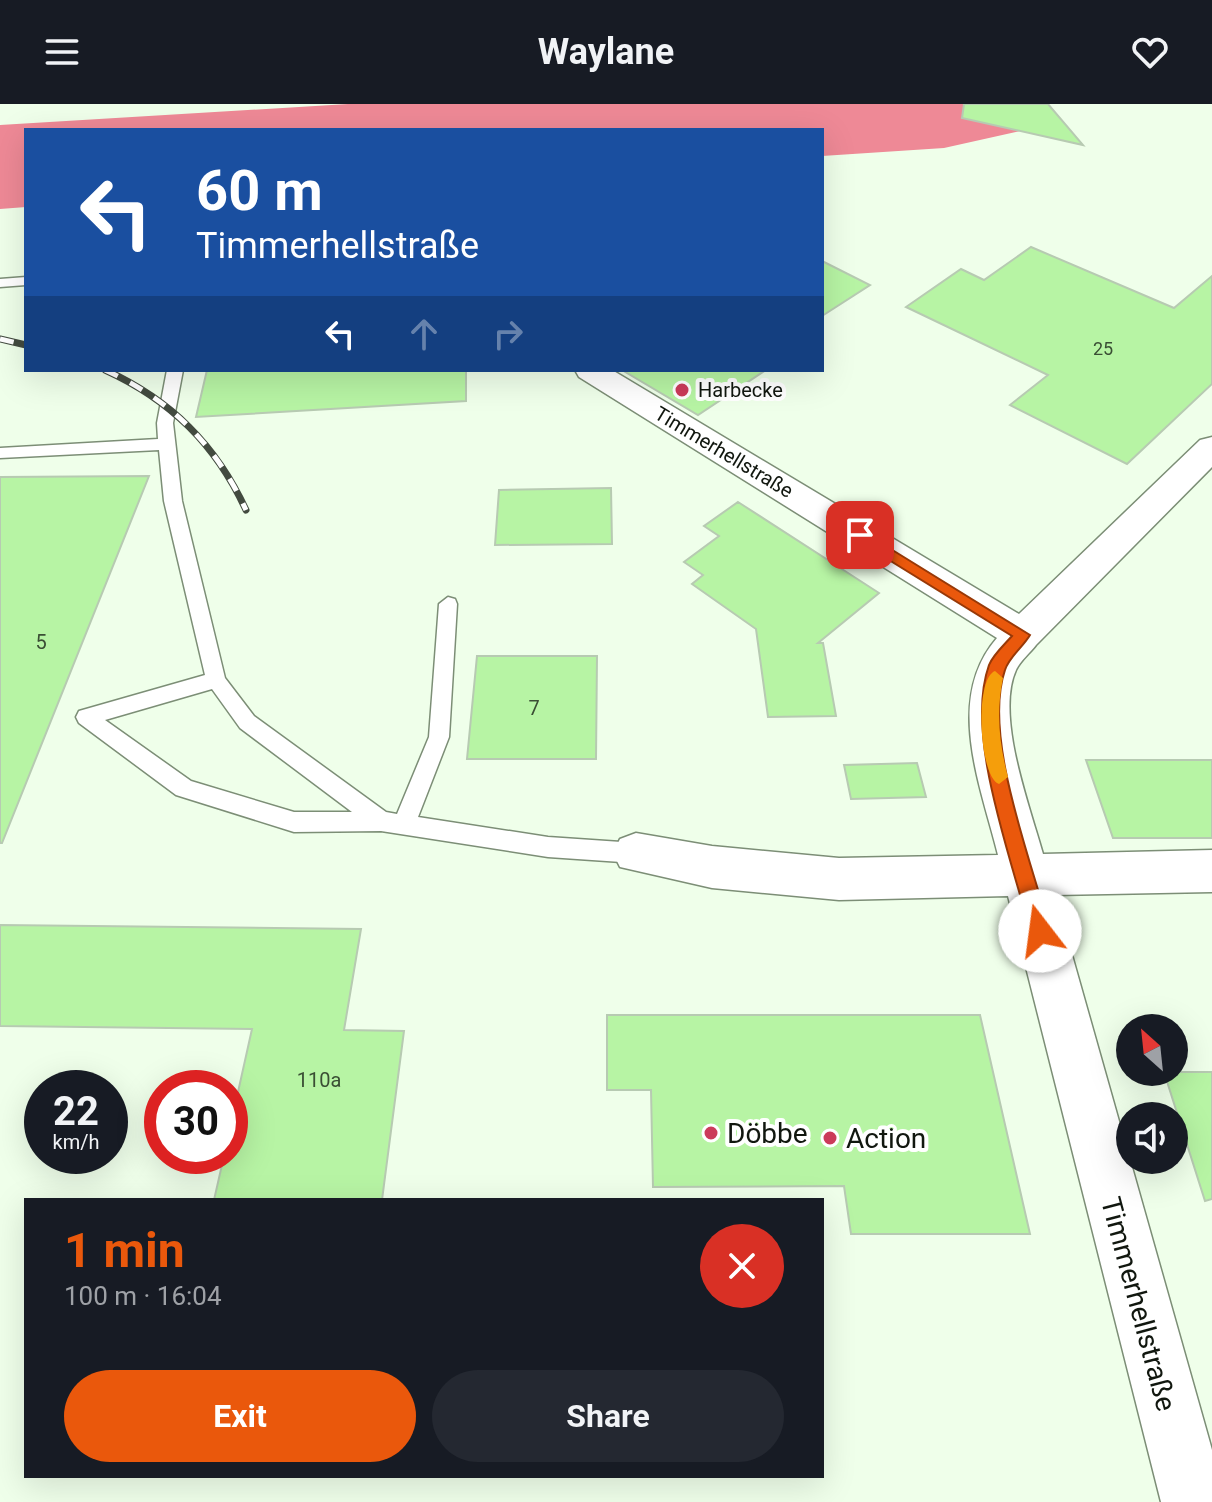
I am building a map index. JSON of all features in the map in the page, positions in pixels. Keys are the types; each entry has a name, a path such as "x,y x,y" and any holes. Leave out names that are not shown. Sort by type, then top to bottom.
{"street":[{"name":"Timmerhellstraße","path":"593,372 1022,635"},
{"name":"Timmerhellstraße","path":"1194,1502 991,744 991,697 997,665 1022,635 1212,448"},
{"path":"636,853 712,867 839,879 1212,871"}],"lane":[{"path":"0,283 24,281"},
{"path":"175,372 165,423 173,501 216,680 247,722 392,822"},
{"path":"0,453 167,444"},
{"path":"392,822 439,737 448,604"},
{"path":"216,680 86,717 184,788 294,822 392,822 548,847 636,853"}],"shaded area":[{"path":"348,104 1008,104 1020,131 944,148 824,156 824,128 24,128 24,207 0,209 0,125"}],"building":[{"path":"964,104 1048,104 1083,145 962,118"},
{"path":"1031,247 1174,308 1212,276 1212,384 1127,464 1010,405 1048,375 906,307 961,269 984,280"},
{"path":"824,262 870,285 824,315"},
{"path":"207,372 466,372 466,401 196,417"},
{"name":"Harbecke","path":"625,372 763,372 698,415"},
{"path":"149,476 2,843 0,843 0,477"},
{"path":"611,488 612,544 495,545 499,490"},
{"path":"738,502 879,593 818,643 823,643 836,716 768,717 756,629 692,584 703,575 684,562 719,536 704,526"},
{"path":"477,656 597,656 596,759 467,759"},
{"path":"1086,760 1212,760 1212,838 1113,838"},
{"path":"917,763 926,797 851,799 844,765"},
{"path":"0,925 361,929 344,1030 404,1031 382,1198 214,1198 220,1174 248,1174 248,1070 243,1070 252,1029 0,1026"},
{"name":"Action","path":"607,1015 980,1015 1030,1234 851,1234 844,1186 653,1187 651,1090 607,1090"},
{"path":"1188,1072 1212,1072 1212,1199 1205,1201 1188,1148 1188,1102 1174,1102 1168,1086 1188,1086"}],"railway":[{"path":"0,339 24,345"},
{"path":"109,372 151,395 189,427 221,465 246,510"}],"slow traffic":[{"path":"995,678 991,697 991,744 999,777"}],"place":[{"name":"Harbecke","path":"682,390"},
{"name":"Döbbe","path":"711,1133"},
{"name":"Action","path":"830,1138"}],"route":[{"path":"860,535 1022,635 997,665 991,697 991,744 1040,931"}]}
